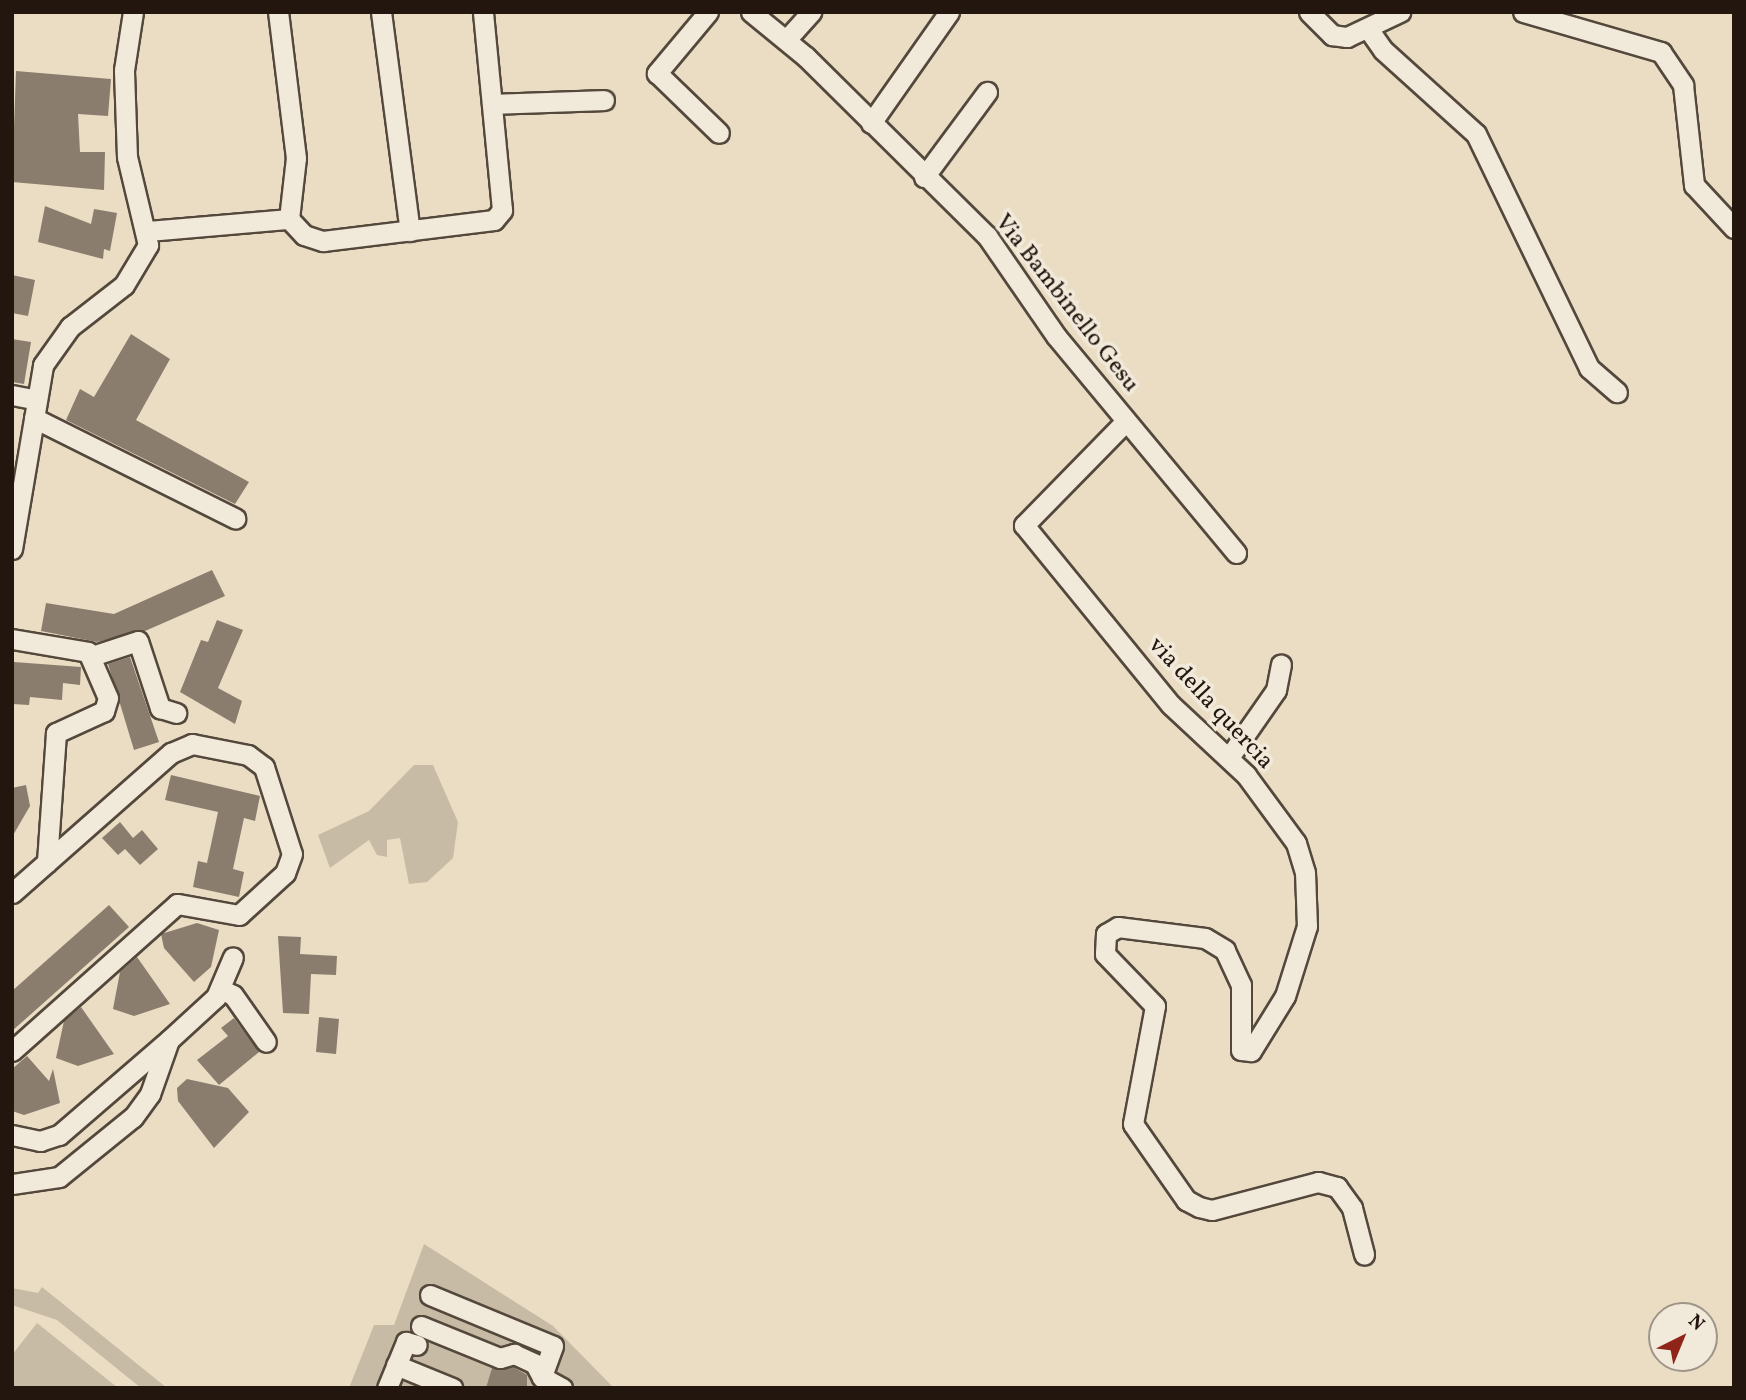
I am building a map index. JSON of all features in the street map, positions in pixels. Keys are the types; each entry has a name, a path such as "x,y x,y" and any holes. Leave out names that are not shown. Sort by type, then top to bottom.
{"street":[{"path":"12,549 35,409 56,342 124,285 148,245 148,231 127,157 124,70 133,12"},
{"path":"278,12 296,158 289,219 303,235 323,241 494,219 502,210 483,12"},
{"path":"381,12 410,231"},
{"path":"708,12 657,73 719,132"},
{"name":"Via Bambinello Gesu","path":"751,12 786,40 987,236 1056,336 1237,553"},
{"path":"786,40 811,12"},
{"path":"871,123 949,12"},
{"path":"1310,12 1332,35 1369,30 1400,12"},
{"path":"1523,12 1661,51 1683,85 1694,185 1734,228"},
{"path":"1369,30 1383,50 1476,134 1589,368 1618,392"},
{"path":"924,177 987,92"},
{"path":"492,104 604,100"},
{"path":"148,231 289,219"},
{"path":"12,395 234,518"},
{"name":"via della quercia","path":"1126,421 1024,525 1171,705 1230,756 1296,843 1305,872 1307,926 1285,996 1251,1051 1241,1050 1241,985 1224,950 1193,937 1118,927 1106,934 1105,954 1155,1006 1133,1124 1186,1199 1199,1207 1212,1210 1318,1182 1336,1187 1352,1208 1364,1254"},
{"path":"12,639 92,656 138,641 160,708 176,713"},
{"path":"47,863 56,733 100,713 108,702 92,656"},
{"path":"1230,756 1276,690 1281,664"},
{"path":"12,893 171,753 192,744 248,755 264,767 292,854 285,873 239,915 193,902 172,908 12,1051"},
{"path":"12,1135 40,1141 59,1136 169,1040 220,989 233,957"},
{"path":"220,989 233,995 266,1042"},
{"path":"12,1184 59,1177 133,1117 150,1094 169,1040"},
{"path":"430,1295 553,1346 542,1377"},
{"path":"421,1326 500,1358 514,1354 535,1364 542,1377 562,1388"},
{"path":"387,1388 406,1342 417,1345"},
{"path":"396,1365 452,1388"}],"shaded area":[{"path":"414,765 433,765 458,822 453,858 427,882 409,884 400,838 387,840 387,857 377,855 369,840 330,868 318,835 369,811"},
{"path":"424,1244 553,1326 614,1388 349,1388 374,1325 394,1325"},
{"path":"42,1287 167,1388 141,1388 57,1320 12,1305 12,1288 38,1293"},
{"path":"37,1323 118,1388 12,1388 12,1355"}],"building":[{"path":"16,71 111,79 108,116 78,114 80,152 105,152 104,190 12,182"},
{"path":"45,206 91,224 94,209 117,213 110,251 104,249 103,259 38,242"},
{"path":"12,275 35,280 28,316 12,313"},
{"path":"131,334 170,359 136,420 249,482 235,504 66,420 80,389 94,397"},
{"path":"12,339 31,342 24,384 12,382"},
{"path":"212,570 225,596 145,631 97,642 41,631 46,603 114,614"},
{"path":"217,620 243,630 218,688 242,701 235,724 180,692 201,640 208,642"},
{"path":"130,657 159,742 134,750 108,664"},
{"path":"14,662 81,667 80,685 63,683 62,700 30,697 29,705 12,704"},
{"path":"171,775 260,796 255,821 244,818 233,869 244,872 239,897 193,887 198,861 207,863 218,812 165,800"},
{"path":"26,785 30,806 12,837 12,788"},
{"path":"120,822 133,838 142,830 158,849 140,865 125,849 118,855 102,838"},
{"path":"109,905 129,927 12,1031 12,991"},
{"path":"197,923 219,930 211,967 194,982 164,948 161,934"},
{"path":"278,936 301,937 300,954 337,956 336,975 311,974 309,1014 283,1013"},
{"path":"137,957 170,1004 134,1016 113,1009 120,972"},
{"path":"81,1007 114,1054 78,1066 56,1058 64,1021"},
{"path":"319,1017 339,1019 336,1054 316,1052"},
{"path":"234,1018 259,1052 219,1085 197,1060 228,1036 221,1028"},
{"path":"27,1056 49,1081 53,1069 60,1103 24,1115 12,1111 12,1069"},
{"path":"187,1079 228,1088 249,1112 214,1148 178,1101 177,1088"},
{"path":"513,1367 527,1375 527,1388 486,1388 492,1368"}]}
